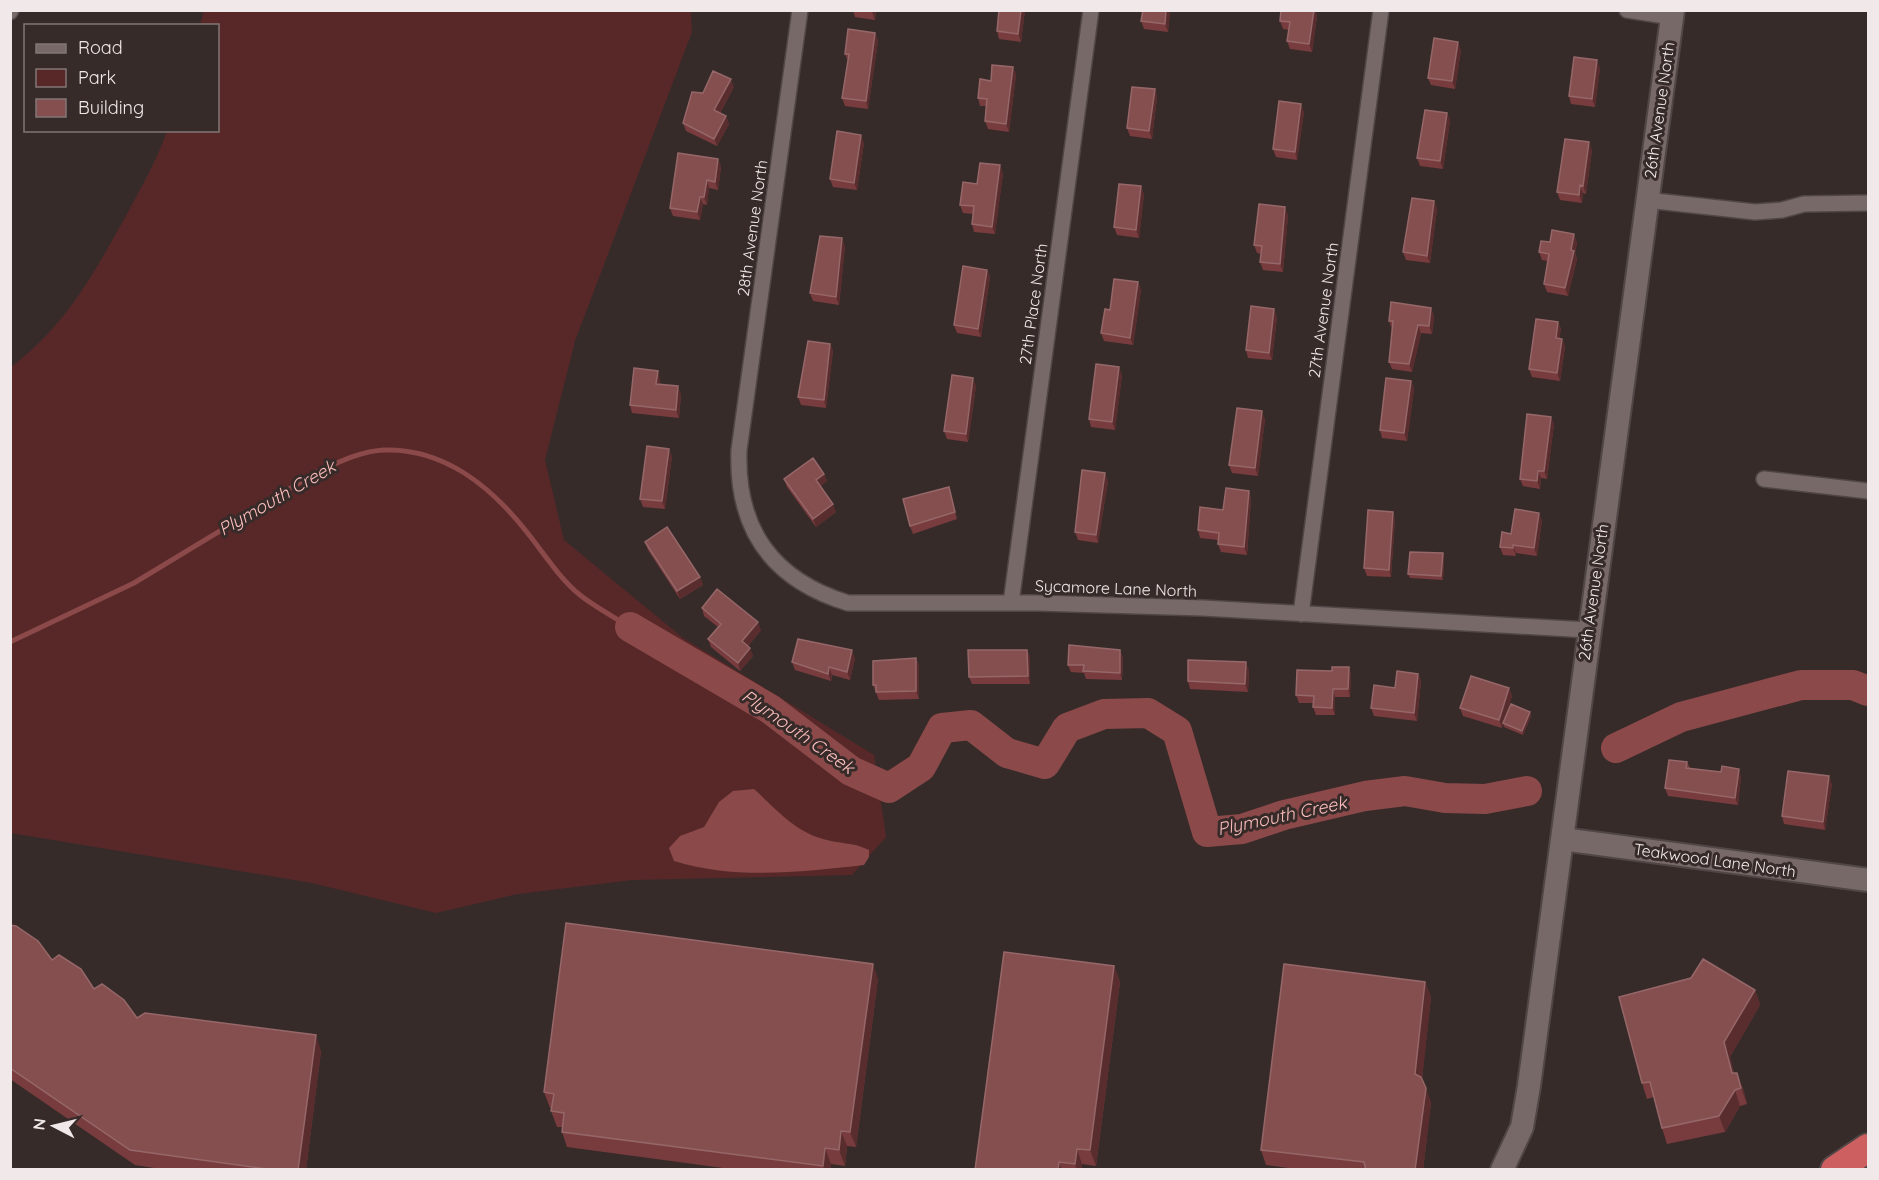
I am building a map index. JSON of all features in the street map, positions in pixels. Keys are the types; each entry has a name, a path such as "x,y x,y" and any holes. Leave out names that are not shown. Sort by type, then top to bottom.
{"highway":[{"path":"1835,1170 1869,1148"}],"street":[{"name":"28th Avenue North","path":"740,450 800,10"},
{"name":"27th Place North","path":"1011,603 1091,10"},
{"name":"27th Avenue North","path":"1301,614 1381,10"},
{"path":"1627,10 1672,14"},
{"name":"26th Avenue North","path":"1502,1170 1522,1127 1672,14"},
{"path":"1646,200 1755,212 1782,210 1804,204 1869,203"},
{"name":"Sycamore Lane North","path":"740,450 738,476 742,501 763,548 780,567 801,584 823,596 848,603 1011,603 1203,608 1588,630"},
{"path":"1764,479 1869,491"},
{"name":"Teakwood Lane North","path":"1562,839 1869,880"}],"green space":[{"path":"204,11 691,11 692,32 575,341 545,460 564,540 683,638 874,755 886,837 852,875 632,880 518,894 436,913 312,883 11,833 11,367 48,334 90,278 144,183 167,132 219,132 219,24 200,24"}],"shaded area":[{"path":"754,789 785,818 803,830 823,839 869,850 869,857 864,865 769,873 720,871 674,861 669,848 680,836 704,827 719,802 733,791"}],"building":[{"path":"999,10 1021,10 1018,34 997,31"},
{"path":"1143,10 1166,10 1165,24 1141,21"},
{"path":"1281,10 1314,10 1309,44 1287,41 1290,22 1280,21"},
{"path":"848,29 875,33 866,101 842,98 849,54 845,54"},
{"path":"1434,38 1458,42 1452,81 1428,78"},
{"path":"1574,57 1597,60 1592,99 1569,96"},
{"path":"992,65 1013,67 1006,124 985,121 987,99 978,98 980,79 991,81"},
{"path":"713,71 731,79 714,110 726,116 714,139 683,123 692,92 703,93"},
{"path":"1132,87 1155,89 1149,131 1127,128"},
{"path":"1279,101 1301,104 1295,152 1273,149"},
{"path":"1425,110 1447,113 1440,161 1417,158"},
{"path":"837,131 861,135 854,183 830,179"},
{"path":"1565,139 1589,142 1583,186 1580,185 1579,195 1557,192"},
{"path":"678,153 718,159 715,182 707,180 704,197 700,197 697,212 670,208"},
{"path":"980,163 1000,165 992,227 972,224 974,206 960,205 963,182 977,184"},
{"path":"1119,184 1141,186 1136,230 1114,227"},
{"path":"1412,198 1434,201 1427,256 1403,252"},
{"path":"1259,204 1285,207 1280,264 1260,262 1262,246 1254,245"},
{"path":"1552,230 1574,234 1571,250 1574,251 1565,288 1544,284 1549,254 1539,252 1541,241 1550,242"},
{"path":"820,236 842,238 836,297 810,293"},
{"path":"963,266 987,270 978,329 954,325"},
{"path":"1114,279 1138,282 1130,338 1101,333 1105,309 1110,310"},
{"path":"1391,302 1431,308 1429,326 1418,325 1409,364 1389,362 1393,321 1389,321"},
{"path":"1251,306 1274,309 1269,353 1246,350"},
{"path":"1536,319 1558,322 1556,338 1562,339 1557,373 1529,369"},
{"path":"808,341 830,344 824,400 798,397"},
{"path":"1096,364 1119,367 1112,422 1089,419"},
{"path":"634,368 658,371 656,384 678,386 676,410 630,405"},
{"path":"952,375 973,378 966,434 944,431"},
{"path":"1386,378 1411,381 1404,433 1380,430"},
{"path":"1237,408 1262,411 1255,468 1229,465"},
{"path":"1527,414 1551,417 1544,471 1538,471 1537,481 1520,479"},
{"path":"647,446 669,449 662,501 640,499"},
{"path":"813,458 824,474 816,480 833,504 813,519 784,479"},
{"path":"1082,470 1105,473 1096,535 1075,532"},
{"path":"949,487 955,512 910,526 903,499"},
{"path":"1226,488 1249,491 1244,547 1218,544 1219,533 1198,530 1200,507 1223,510"},
{"path":"1515,509 1539,513 1534,548 1513,545 1513,548 1500,547 1502,532 1511,534"},
{"path":"1368,510 1393,512 1389,570 1364,568"},
{"path":"667,527 700,577 677,591 645,542"},
{"path":"1410,552 1443,553 1441,576 1408,574"},
{"path":"717,589 758,622 742,641 750,648 738,663 708,639 721,624 702,608"},
{"path":"798,639 852,650 847,672 829,667 828,674 792,662"},
{"path":"1069,645 1120,650 1120,673 1083,671 1084,665 1068,665"},
{"path":"968,650 1027,650 1028,676 969,677"},
{"path":"916,658 916,691 876,692 876,685 873,685 873,661"},
{"path":"1188,660 1246,662 1245,684 1188,681"},
{"path":"1332,667 1349,667 1348,689 1333,689 1332,708 1313,707 1314,696 1296,695 1297,670 1332,671"},
{"path":"1397,671 1418,674 1414,713 1371,708 1374,685 1395,688"},
{"path":"1471,676 1509,688 1499,720 1460,708"},
{"path":"1511,704 1530,712 1522,731 1503,723"},
{"path":"1669,760 1687,762 1686,768 1721,772 1722,766 1739,769 1735,798 1665,788"},
{"path":"1788,771 1829,776 1823,822 1782,816"},
{"path":"566,923 873,964 850,1132 841,1131 839,1150 825,1148 823,1166 562,1132 564,1113 551,1111 554,1094 544,1092"},
{"path":"10,925 16,926 38,941 52,960 59,955 81,969 94,989 102,984 124,1000 137,1018 145,1013 316,1035 298,1170 274,1170 130,1150 10,1068"},
{"path":"1004,952 1114,966 1090,1150 1077,1149 1075,1164 1059,1162 1058,1170 975,1170"},
{"path":"1703,959 1755,990 1724,1042 1732,1073 1737,1073 1741,1088 1735,1090 1719,1116 1662,1128 1650,1082 1642,1083 1619,997 1691,978"},
{"path":"1284,964 1425,982 1415,1074 1421,1077 1426,1088 1415,1170 1366,1170 1364,1162 1261,1150"}],"waterway":[{"name":"Plymouth Creek","path":"10,642 134,583 319,471 359,455 384,450 406,451 427,456 465,473 498,500 512,515 572,588 592,604 630,627"},
{"name":"Plymouth Creek","path":"630,627 770,709 851,771 889,788 921,767 942,728 971,725 1007,753 1045,764 1067,728 1104,714 1148,713 1177,731 1207,832 1242,829 1284,815 1365,796 1405,791 1445,798 1485,799 1527,791"},
{"name":"Plymouth Creek","path":"1616,748 1681,717 1801,685 1853,685 1868,691"}]}
